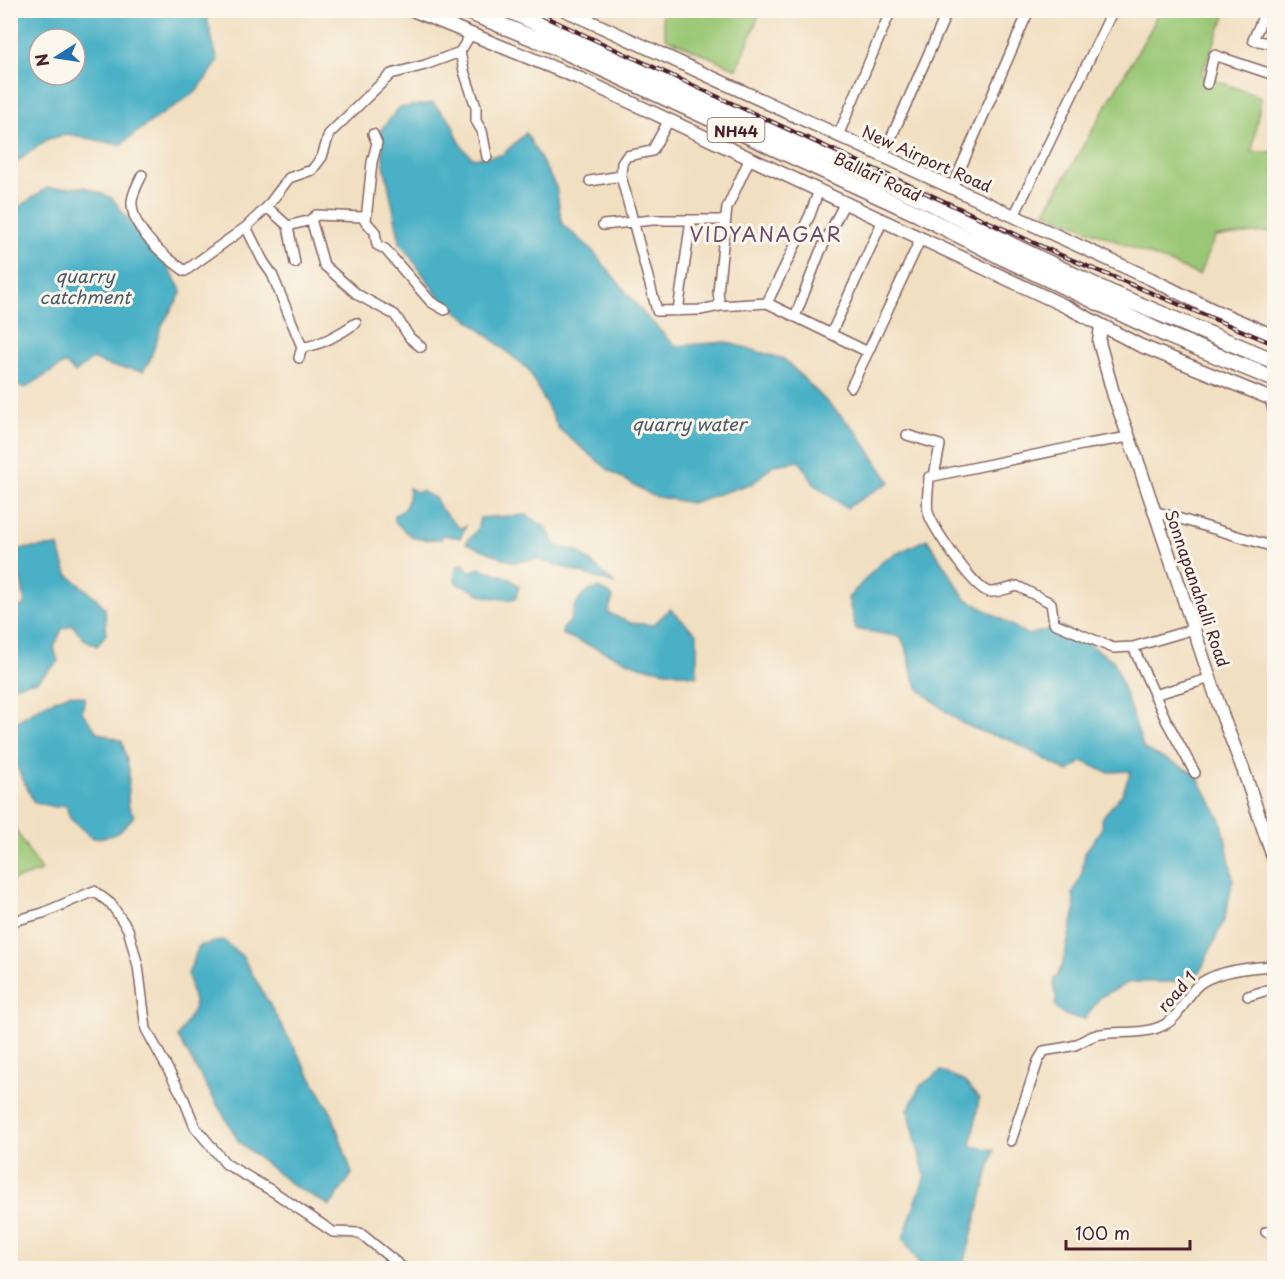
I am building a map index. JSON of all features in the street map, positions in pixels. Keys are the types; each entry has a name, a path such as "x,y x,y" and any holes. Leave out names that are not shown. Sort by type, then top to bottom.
{"highway":[{"name":"Ballari Road","path":"464,10 553,46 918,214 1275,361"},
{"name":"Ballari Road","path":"507,10 933,204 1007,251 1169,336 1275,379"}],"street":[{"path":"412,10 581,79 1067,307 1140,345 1273,399 1275,414"},
{"name":"New Airport Road","path":"565,10 1151,279 1213,310 1275,336"},
{"path":"838,136 891,10"},
{"path":"883,156 948,10"},
{"path":"952,188 1029,10"},
{"path":"1014,216 1113,10"},
{"path":"1266,10 1253,40 1275,44"},
{"path":"142,175 133,194 134,218 140,228 168,258 185,271 246,226 267,207 290,178 312,170 322,157 329,134 391,74 460,52 469,37"},
{"path":"460,52 487,157"},
{"path":"1207,84 1214,55 1275,75"},
{"path":"669,120 652,152 627,156 622,163 621,176 657,311 700,310 720,306 767,303 868,352"},
{"path":"366,220 372,162 377,144 373,134"},
{"path":"720,306 718,292 727,208 750,158"},
{"path":"590,181 621,176"},
{"path":"767,303 810,215 819,190"},
{"path":"795,317 820,252 845,202"},
{"path":"267,207 288,226 295,263"},
{"path":"288,226 312,219 316,215 362,217 375,232 377,245 385,249 431,302 445,310"},
{"path":"312,219 324,265 358,294 394,315 410,338 421,347"},
{"path":"678,311 691,220"},
{"path":"603,225 633,221 725,220"},
{"path":"831,334 883,220"},
{"path":"246,226 272,274 302,346 299,358"},
{"path":"851,387 921,238"},
{"path":"302,346 316,344 356,323"},
{"name":"Sonnapanahalli Road","path":"1101,326 1098,342 1114,396 1275,860"},
{"path":"907,435 940,446 934,476"},
{"path":"1129,437 929,477 928,513 964,569 984,590 991,592 1017,586 1051,603 1054,623 1113,648 1132,647 1194,629"},
{"path":"1154,511 1275,547"},
{"path":"1132,647 1195,773"},
{"path":"1155,695 1211,678"},
{"path":"10,922 43,913 94,891 111,904 128,930 138,966 146,1029 183,1097 195,1127 226,1164 274,1192 333,1232 360,1233 403,1269"},
{"name":"road 1","path":"1011,1141 1038,1061 1044,1051 1077,1044 1100,1034 1158,1028 1173,1018 1197,986 1210,977 1227,971 1275,966"},
{"path":"1248,996 1275,988"}],"green space":[{"path":"661,10 761,11 737,69 666,38"},
{"path":"1158,11 1227,11 1201,75 1261,97 1252,152 1274,152 1274,231 1215,237 1199,275 1045,212 1152,27"},
{"path":"10,821 41,871 11,881 10,881"}],"water":[{"path":"11,10 205,11 218,62 196,92 120,145 68,134 48,139 11,166"},
{"name":"quarry water","path":"433,103 451,122 462,147 473,158 502,155 526,133 556,187 562,224 591,249 644,314 675,346 725,342 784,359 857,432 890,482 846,508 814,484 800,461 773,465 753,483 691,503 653,496 610,471 559,429 528,369 441,300 400,242 384,164 380,131 399,108"},
{"name":"quarry catchment","path":"85,187 112,198 137,231 165,261 182,292 162,325 149,362 143,371 110,366 92,359 75,373 65,363 25,388 10,381 10,215 47,188"},
{"path":"409,488 417,492 422,491 436,499 441,509 459,528 466,526 460,538 443,535 441,539 419,539 410,536 400,527 394,520 394,515 405,508"},
{"path":"527,515 546,528 556,546 578,551 615,584 538,559 513,562 466,543 477,530 480,518"},
{"path":"927,539 965,598 1028,635 1062,626 1114,661 1144,749 1195,773 1222,822 1233,879 1225,918 1200,972 1173,982 1130,982 1100,997 1085,1019 1067,1016 1057,1008 1054,978 1062,966 1075,911 1073,893 1082,873 1085,853 1102,828 1101,819 1122,794 1131,771 1106,772 1082,761 1068,772 1009,739 988,734 962,723 920,690 913,677 908,654 901,637 856,629 848,598 883,560"},
{"path":"58,546 67,574 105,608 106,634 97,646 84,639 72,625 62,629 54,647 58,662 37,681 13,686 10,684 11,609 25,605 21,582 11,561 11,553 18,549"},
{"path":"463,564 470,572 479,568 507,577 519,586 516,598 491,597 460,586 455,581 456,568"},
{"path":"597,588 613,597 608,613 631,623 653,625 670,609 697,634 697,676 639,666 562,634 563,628 570,622 574,608 584,593"},
{"path":"70,694 85,697 82,712 97,732 122,741 129,770 128,805 134,816 112,836 92,838 70,818 66,805 55,807 34,802 13,759 14,723 45,704"},
{"path":"223,940 242,956 332,1114 352,1174 330,1206 292,1185 239,1142 178,1037 195,1007 188,974 199,946"},
{"path":"941,1071 965,1082 979,1099 971,1146 994,1150 963,1268 922,1268 903,1238 925,1176 908,1110 920,1086"}],"railway":[{"path":"530,10 1058,254 1274,344"}],"district":[{"name":"VIDYANAGAR","path":"766,234"}]}
